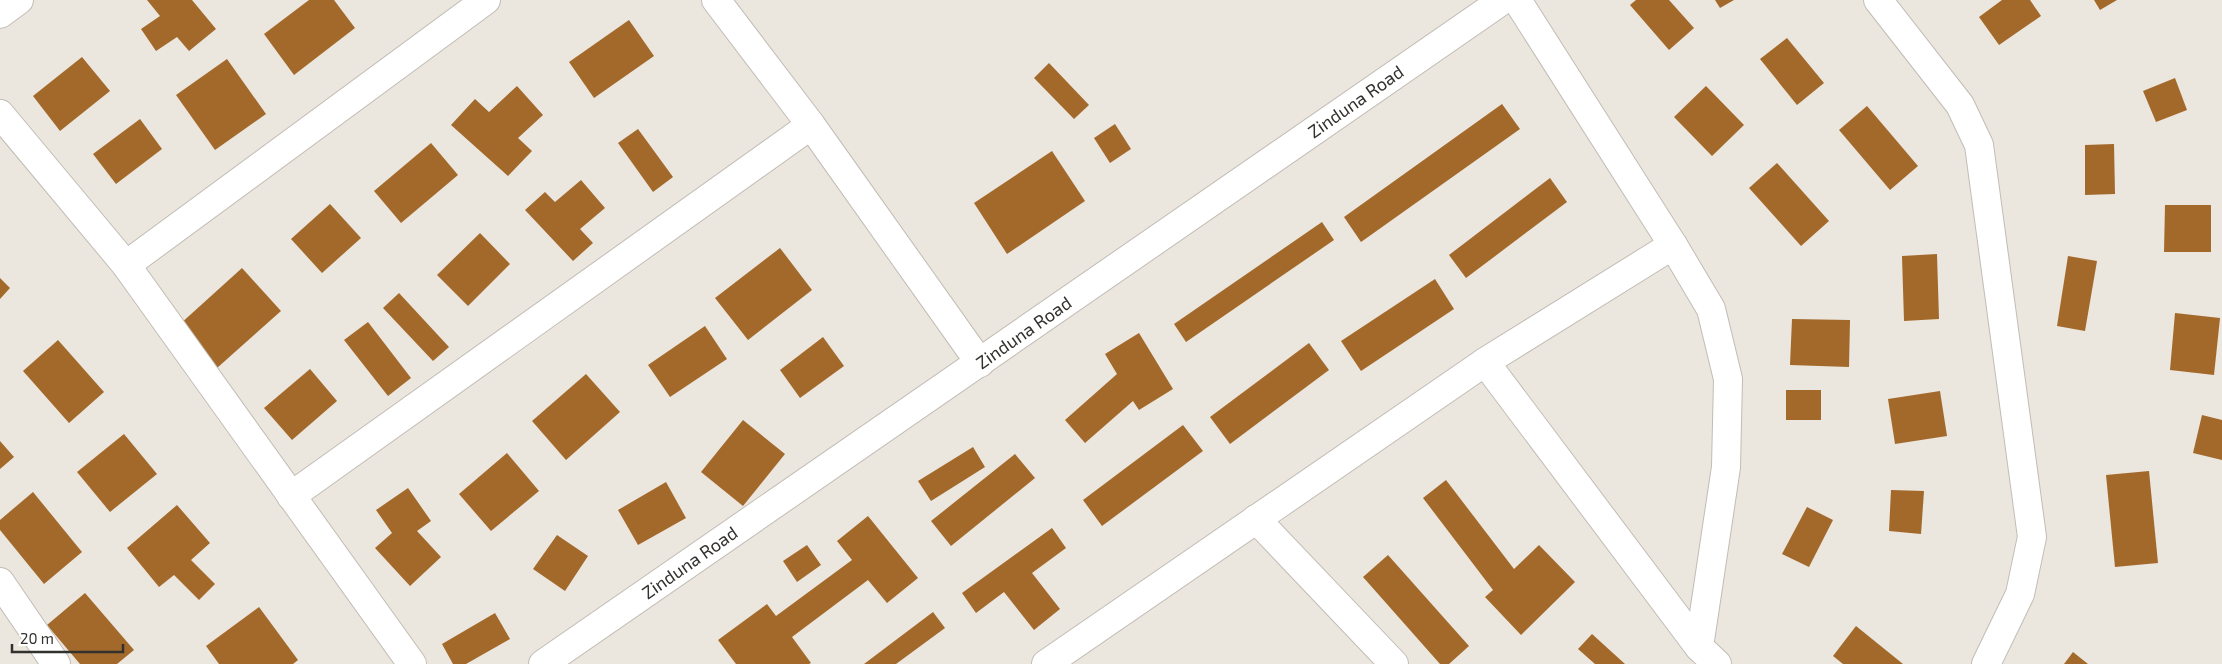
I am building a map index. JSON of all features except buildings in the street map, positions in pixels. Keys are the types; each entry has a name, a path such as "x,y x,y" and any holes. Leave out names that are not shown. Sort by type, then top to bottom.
{"street":[{"path":"0,14 19,0"},
{"path":"126,265 486,0"},
{"path":"716,0 811,125 980,363"},
{"name":"Zinduna Road","path":"543,664 1503,0"},
{"path":"1516,0 1673,245 1711,309 1728,379 1726,467 1708,655"},
{"path":"1878,0 1960,105 1979,145 2032,537 2020,594 1986,664"},
{"path":"0,114 126,265 412,664"},
{"path":"291,496 811,125"},
{"path":"1046,664 1485,362 1673,245"},
{"path":"1485,362 1708,655"},
{"path":"1256,519 1394,664"},
{"path":"0,582 56,664"}]}
